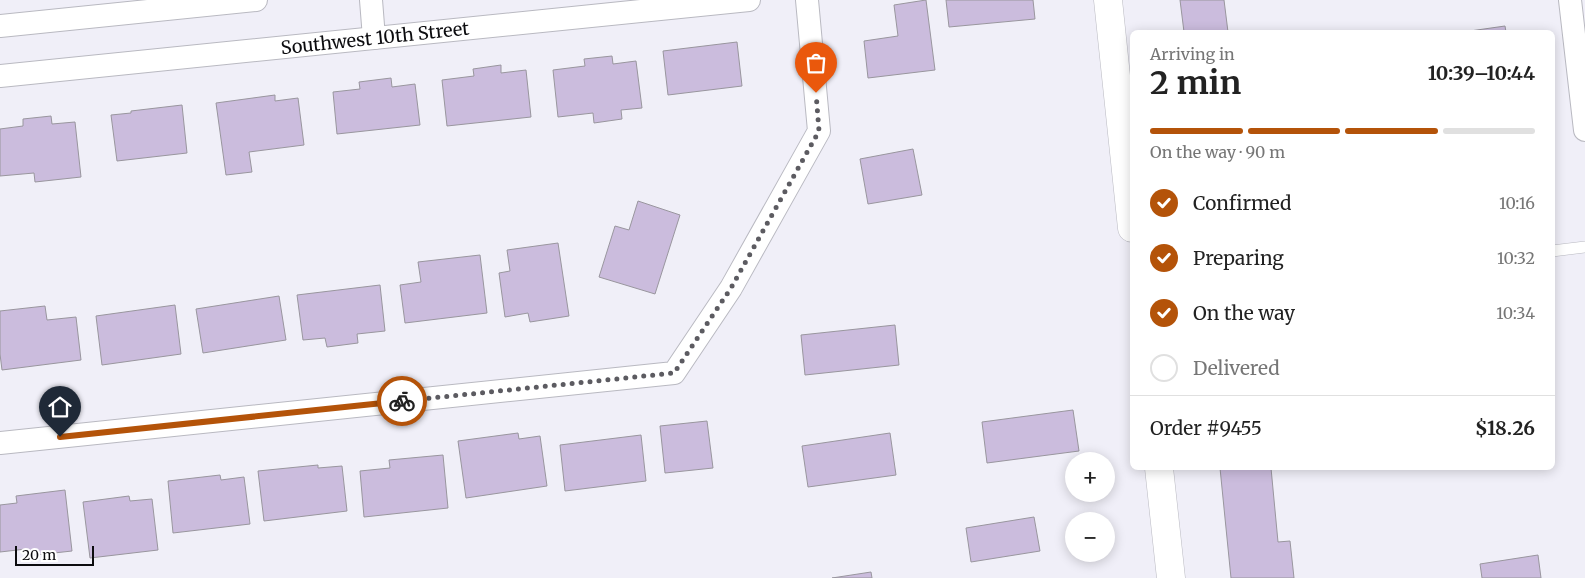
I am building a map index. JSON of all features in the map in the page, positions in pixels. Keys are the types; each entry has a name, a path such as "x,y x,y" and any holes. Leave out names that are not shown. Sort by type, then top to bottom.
{"street":[{"path":"0,26 256,0"},
{"path":"370,0 374,38"},
{"name":"Southwest 10th Street","path":"0,76 750,0"},
{"path":"0,443 674,373 731,288 819,131 807,0"},
{"path":"1108,0 1130,209"},
{"path":"1570,0 1585,130"},
{"path":"1159,470 1171,578"}],"lane":[{"path":"1555,251 1585,247"}],"building":[{"path":"926,0 935,70 868,78 864,41 898,36 894,5"},
{"path":"946,0 1033,0 1035,19 949,27"},
{"path":"1180,0 1224,0 1228,30 1184,30"},
{"path":"1505,26 1506,30 1477,30"},
{"path":"737,42 742,86 668,95 663,51"},
{"path":"612,56 613,64 636,61 642,108 621,110 622,119 594,123 593,113 558,117 553,70 585,66 584,59"},
{"path":"501,65 501,73 526,70 531,117 447,126 442,80 474,76 473,69"},
{"path":"391,78 392,87 415,84 420,125 337,134 333,92 360,89 359,82"},
{"path":"275,95 275,101 298,98 304,145 249,152 252,172 226,175 216,103"},
{"path":"182,105 187,153 117,161 111,115"},
{"path":"51,116 52,124 75,122 81,177 35,182 34,173 0,176 0,129 23,126 23,119"},
{"path":"913,149 922,195 868,204 860,159"},
{"path":"638,201 680,215 655,294 599,277 615,226 629,230"},
{"path":"558,243 569,316 530,322 528,313 505,317 499,273 510,271 507,250"},
{"path":"480,255 487,313 405,323 400,285 421,282 418,262"},
{"path":"380,285 385,331 357,334 358,343 327,347 325,338 303,340 297,295"},
{"path":"279,296 286,340 203,353 196,309"},
{"path":"175,305 181,354 102,365 96,316"},
{"path":"45,306 47,320 76,317 81,360 2,370 0,311"},
{"path":"895,325 899,365 805,375 801,335"},
{"path":"1073,410 1079,451 987,463 982,422"},
{"path":"707,421 713,468 665,473 660,426"},
{"path":"518,433 519,439 540,436 547,486 466,498 458,441"},
{"path":"890,433 896,475 808,487 802,446"},
{"path":"641,435 646,481 565,491 560,445"},
{"path":"443,455 448,508 364,517 360,471 390,468 389,460"},
{"path":"318,465 318,468 342,466 347,511 264,521 258,471"},
{"path":"1220,470 1271,470 1278,542 1290,541 1294,578 1231,578"},
{"path":"220,475 221,480 244,477 250,524 173,533 168,481"},
{"path":"65,490 72,551 27,556 26,549 0,552 0,505 17,503 16,496"},
{"path":"129,496 130,501 152,499 158,550 90,558 83,502"},
{"path":"1034,517 1040,551 971,562 966,528"},
{"path":"1538,555 1541,578 1482,578 1480,564"},
{"path":"871,572 872,578 832,578"}],"way so far":[{"path":"402,401 674,373 731,288 819,131 816,93"}],"route":[{"path":"60,437 402,401"}]}
